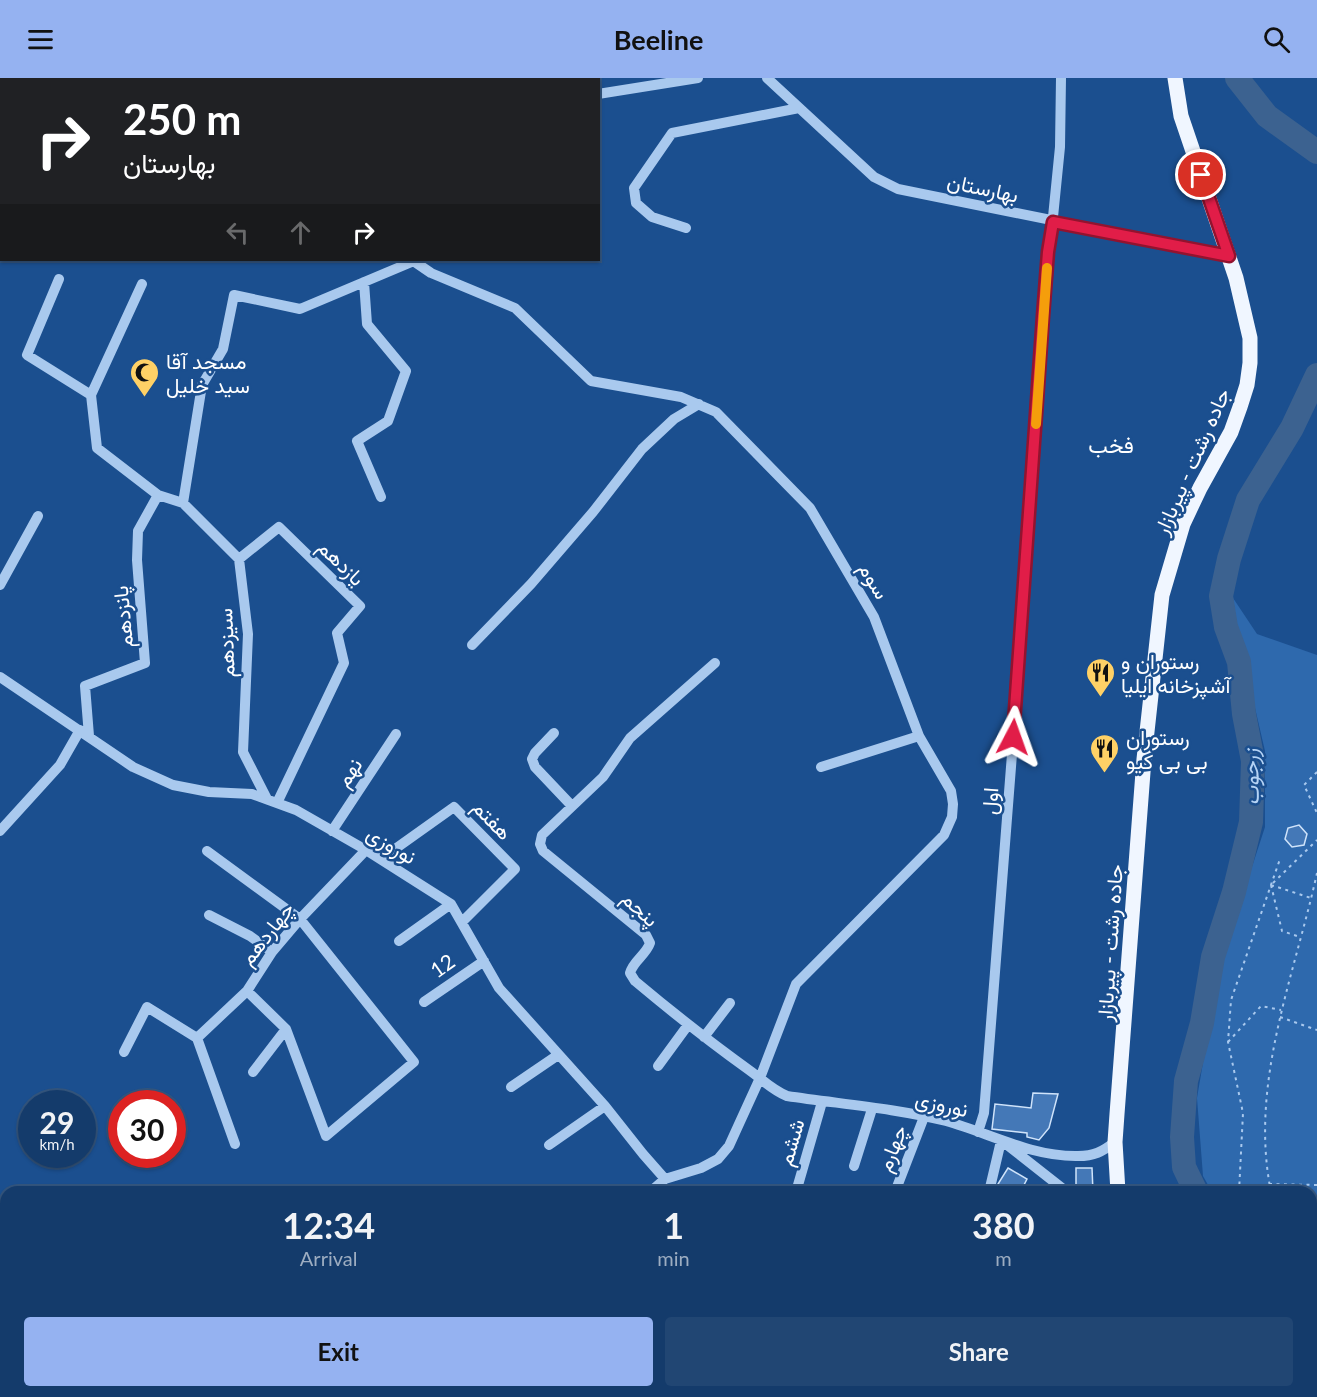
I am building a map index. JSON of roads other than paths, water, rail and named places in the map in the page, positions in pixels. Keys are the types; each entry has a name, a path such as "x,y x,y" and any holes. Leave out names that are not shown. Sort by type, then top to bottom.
{"main road":[{"name":"جاده رشت - پیربازار","path":"1118,1186 1115,1143 1144,759 1162,595 1183,524 1231,432 1247,385 1250,363 1250,338 1236,278 1181,116 1175,78"}],"street":[{"path":"600,94 698,78"},
{"name":"بهارستان","path":"767,78 874,177 898,189 1229,256"},
{"name":"اول","path":"978,1132 984,1113 1028,549 1048,252 1060,147 1061,78"},
{"path":"686,228 652,217 636,203 634,188 672,133 799,108"},
{"path":"183,503 202,386 223,349 234,295 300,309 411,261"},
{"name":"سوم","path":"414,261 431,273 515,308 591,381 681,397 716,412 810,508 874,616 919,736 951,790 952,817 944,835 796,984 760,1078 729,1146 718,1159 701,1168 665,1179"},
{"path":"59,279 27,355 91,395"},
{"path":"364,282 367,324 406,371 388,421 357,441 381,497"},
{"path":"142,284 91,395 97,448 158,495 183,503 239,559"},
{"path":"472,645 531,584 593,512 642,449 674,420 699,404"},
{"name":"پانزدهم","path":"84,733 85,686 145,663 137,560 138,531 158,495"},
{"path":"0,585 38,516"},
{"name":"یازدهم","path":"239,559 279,527 360,606 337,633 344,663 272,801"},
{"name":"سیزدهم","path":"239,559 248,634 243,752 272,801"},
{"path":"554,733 532,759 535,767 571,805 603,777 630,738 715,663"},
{"name":"نوروزی","path":"0,677 134,767 173,785 208,792 252,794 296,810 381,859 451,904 499,988 605,1106 665,1179"},
{"path":"3,823 60,765 84,733"},
{"name":"نهم","path":"332,831 396,734"},
{"path":"821,767 919,736"},
{"name":"پنجم","path":"571,805 542,835 540,844 543,851 646,935 650,943 648,950 632,966 630,974 635,981 688,1025 760,1078"},
{"name":"هفتم","path":"381,859 454,807 515,869 462,922"},
{"name":"چهاردهم","path":"197,1038 247,991 272,952 366,850"},
{"path":"207,851 300,919 414,1062 326,1136 286,1029 247,991"},
{"path":"399,941 451,904"},
{"path":"209,915 250,936 272,952"},
{"name":"12","path":"424,1002 484,961"},
{"path":"704,1037 730,1004"},
{"path":"124,1052 147,1007 197,1038 235,1144"},
{"path":"658,1066 688,1025"},
{"path":"253,1072 286,1029"},
{"path":"511,1087 558,1055"},
{"name":"نوروزی","path":"760,1078 772,1090 787,1096 924,1117 1043,1152 1076,1156 1098,1155 1115,1143"},
{"name":"ششم","path":"798,1186 822,1102"},
{"path":"549,1145 605,1106"},
{"name":"چهارم","path":"854,1166 872,1109"},
{"name":"چهارم","path":"897,1186 924,1117"},
{"path":"990,1186 1001,1140 1059,1186"},
{"path":"657,1186 665,1179"}],"waterway":[{"name":"زرجوب","path":"1237,78 1267,116 1317,152"},
{"name":"زرجوب","path":"1193,1186 1184,1167 1182,1137 1186,1081 1202,1023 1213,957 1234,892 1251,822 1253,761 1244,714 1239,662 1226,627 1221,596 1229,559 1248,500 1292,428 1317,375"}],"place":[{"name":"مسجد آقا سید خلیل","path":"145,398"},
{"name":"رستوران و آشپزخانه ایلیا","path":"1100,698"},
{"name":"رستوران بی بی کیو","path":"1105,774"}],"district":[{"name":"فخب","path":"1111,444"}]}
